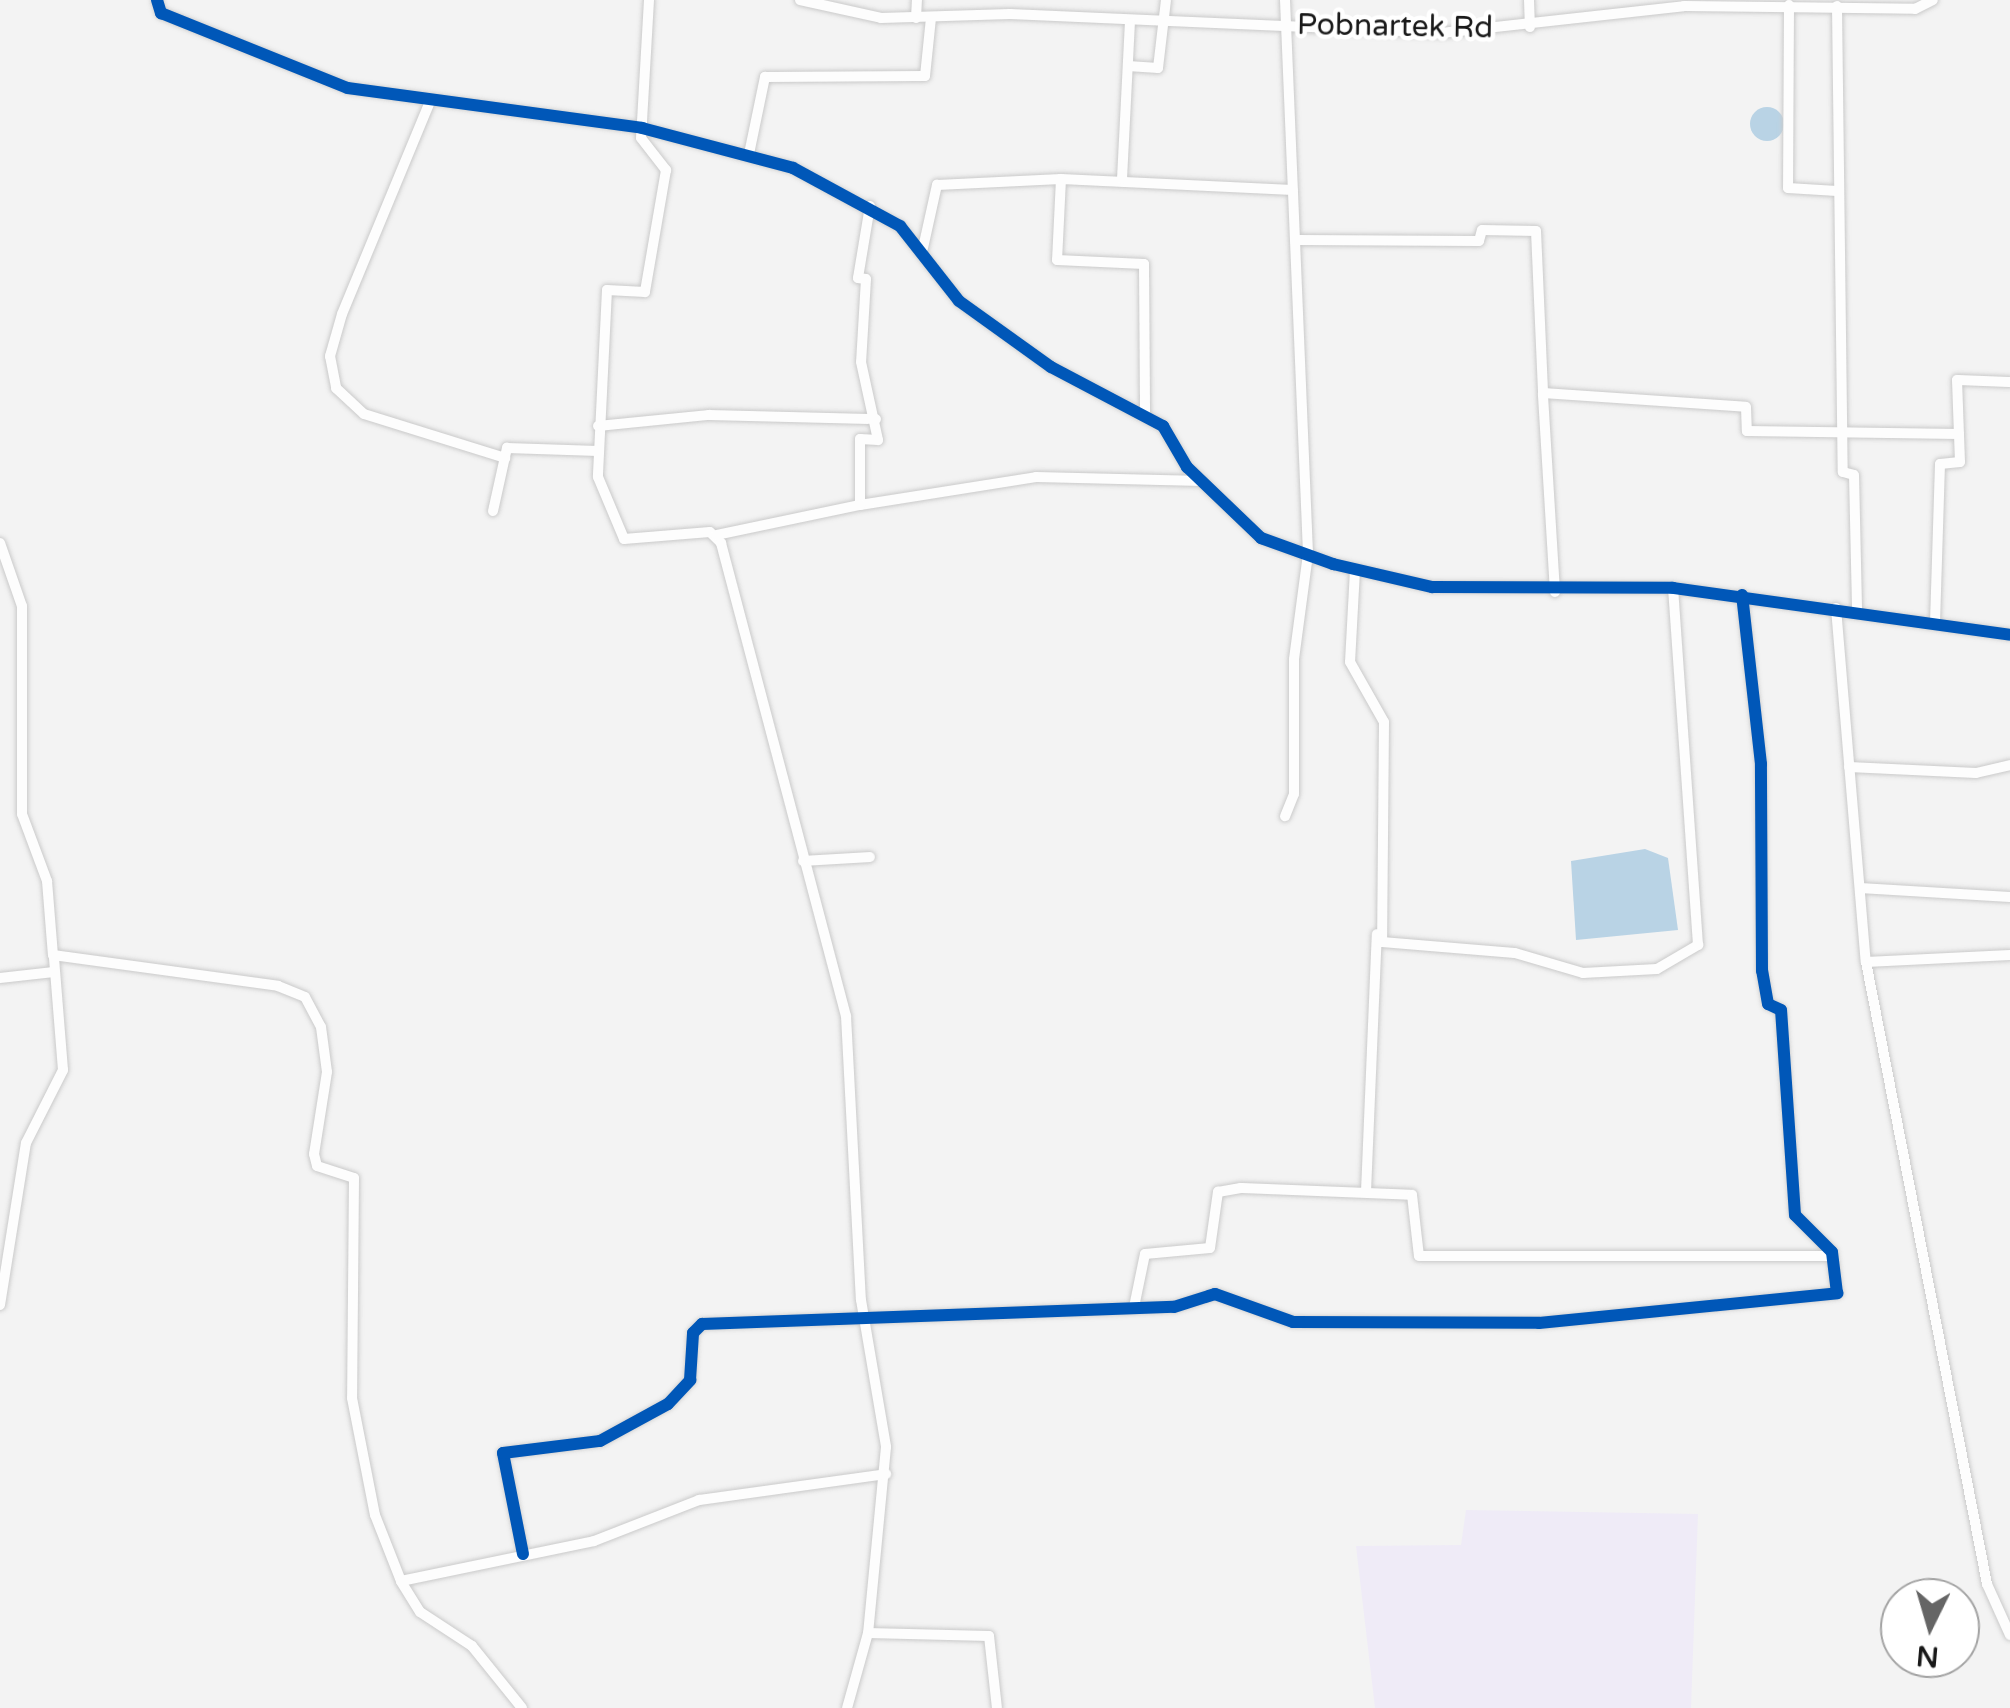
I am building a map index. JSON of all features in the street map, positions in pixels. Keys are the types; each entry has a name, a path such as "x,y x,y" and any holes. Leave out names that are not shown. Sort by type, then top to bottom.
{"street":[{"path":"157,0 161,14 264,61 429,104 642,128 749,154 870,206 922,248 959,302 1052,367 1145,416 1202,482 1261,538 1355,570 1432,587 1555,592 1673,588 1742,594 2010,635"},
{"path":"649,0 642,128 666,170 645,292 607,290 598,426 598,452 620,536 716,535 860,504 1036,476 1202,482"},
{"name":"Pobnartek Rd","path":"800,0 854,17 1530,27 1684,6 1789,3 1916,8 1933,0"},
{"path":"916,18 917,0"},
{"path":"1128,66 1158,68 1166,0"},
{"path":"1285,0 1308,554 1294,659 1294,794 1285,816"},
{"path":"1529,0 1530,27"},
{"path":"1789,3 1788,188 1837,191"},
{"path":"1836,6 1844,432 1856,612"},
{"path":"749,154 765,77 925,76 930,18"},
{"path":"1122,179 1130,23"},
{"path":"429,104 342,314 330,356 336,388 364,414 504,458"},
{"path":"1061,179 1058,260 1144,264 1145,416"},
{"path":"922,248 937,185 1122,179 1293,190"},
{"path":"860,504 860,439 878,440 861,362 866,279 858,278 870,206"},
{"path":"1297,240 1480,240 1480,230 1536,231 1555,592"},
{"path":"1935,623 1940,464 1960,462 1957,380 2010,382"},
{"path":"1543,393 1746,406 1747,432 1959,434"},
{"path":"598,426 709,415 876,419"},
{"path":"493,512 507,448 598,452"},
{"path":"716,535 846,1016 864,1321 886,1474 868,1633 847,1708"},
{"path":"0,543 22,606 22,814 46,881 65,1058 26,1144 0,1305"},
{"path":"1355,570 1350,662 1384,722 1366,1192"},
{"path":"1377,933 1391,944 1515,952 1583,973 1658,969 1698,945 1673,588"},
{"path":"523,1554 504,1452 600,1440 668,1404 690,1380 693,1333 702,1324 864,1321 1134,1307 1226,1294 1302,1323 1594,1320 1832,1297 1834,1256 1796,1216 1780,1010 1768,1004 1762,972 1762,764 1742,594"},
{"path":"1836,608 1866,962 1987,1584 2010,1635"},
{"path":"1849,767 1976,773 2010,766"},
{"path":"804,861 870,857"},
{"path":"1860,888 2010,897"},
{"path":"1866,962 2010,955"},
{"path":"54,957 278,986 311,1005 328,1072 314,1158 354,1178 355,1418 401,1581 420,1612 472,1646 522,1708"},
{"path":"0,978 54,972"},
{"path":"1134,1307 1145,1254 1216,1242 1218,1192 1366,1192 1417,1197 1419,1256 1834,1256"},
{"path":"401,1581 594,1540 698,1500 886,1474"},
{"path":"868,1633 988,1636 997,1708"}],"shaded area":[{"path":"1466,1510 1698,1514 1691,1708 1375,1708 1356,1546 1461,1545"}],"water":[{"path":"1767,107 1779,112 1784,124 1779,136 1767,141 1755,136 1750,124 1755,112"},
{"path":"1645,849 1668,858 1678,930 1576,940 1571,861"}],"cycle path":[{"path":"157,0 161,13 348,88 642,128 793,168 900,226 959,301 1051,367 1163,426 1187,467 1261,538 1333,564 1432,587 1673,588 2010,635"},
{"path":"523,1554 503,1453 600,1441 668,1404 690,1380 693,1333 702,1324 1174,1307 1215,1294 1293,1322 1539,1323 1837,1293 1832,1252 1795,1215 1781,1010 1768,1004 1762,971 1761,764 1742,595"}]}
